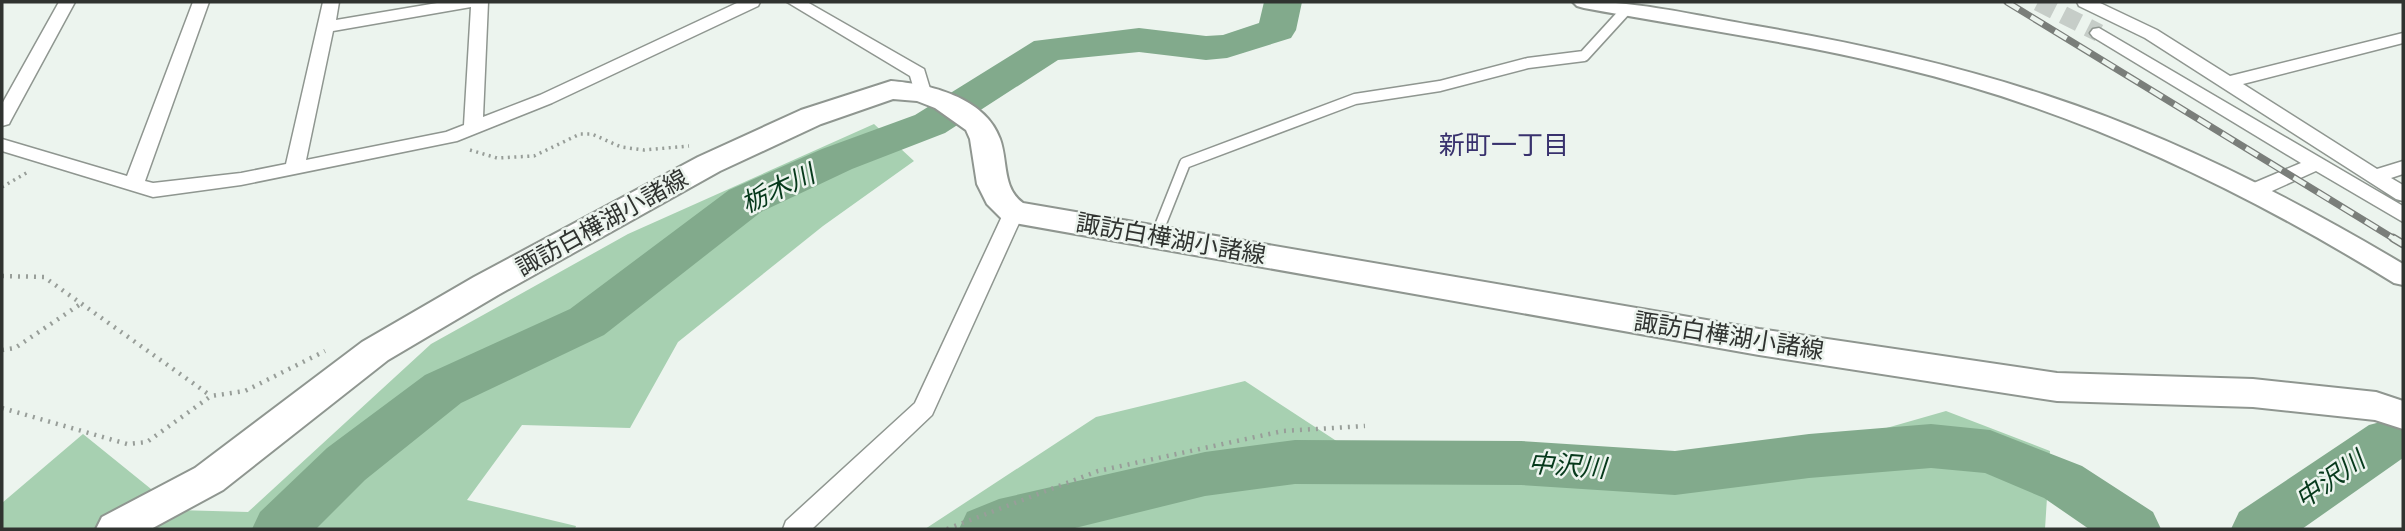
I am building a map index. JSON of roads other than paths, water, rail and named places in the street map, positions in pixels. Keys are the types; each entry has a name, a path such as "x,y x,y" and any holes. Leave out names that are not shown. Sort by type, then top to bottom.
{"main road":[{"name":"諏訪白樺湖小諸線","path":"116,529 209,478 375,351 486,286 709,163 772,133 891,90 922,92 945,102 978,125 985,139 993,184 1003,204 1014,212 1759,342 2057,387 2253,393 2376,406 2403,415"}],"street":[{"path":"2,120 66,2"},
{"path":"134,183 201,2"},
{"path":"295,167 331,2"},
{"path":"326,27 471,2"},
{"path":"472,128 480,2"},
{"path":"2,145 153,190 241,179 436,140 472,128 546,99 752,2"},
{"path":"795,2 918,73 922,92"},
{"path":"1584,2 1841,48 1966,78 2055,105 2127,132 2256,191 2393,270"},
{"path":"2085,2 2151,34 2403,194"},
{"path":"2099,33 2403,215"},
{"path":"2226,83 2403,38"},
{"path":"2256,191 2318,163"},
{"path":"2375,176 2403,167"},
{"path":"794,529 924,409 1014,212"}],"lane":[{"path":"1156,236 1185,163 1356,99 1440,86 1528,63 1584,56 1626,10"}],"waterway":[{"name":"栃木川","path":"280,529 346,464 443,389 587,322 745,201 837,159 930,124 1048,49 1139,40 1206,48 1227,46 1277,30 1283,2"},
{"name":"中沢川","path":"2259,529 2388,440 2403,437"},
{"name":"中沢川","path":"987,529 999,523 1205,474 1295,462 1521,463 1675,473 1809,456 1931,446 1990,452 2063,482 2133,529"}],"tunnel":[{"path":"2038,2 2099,33"}],"railway":[{"path":"2007,2 2396,240"},
{"path":"2393,238 2403,244"}],"district":[{"name":"新町一丁目","path":"1504,145"}]}
